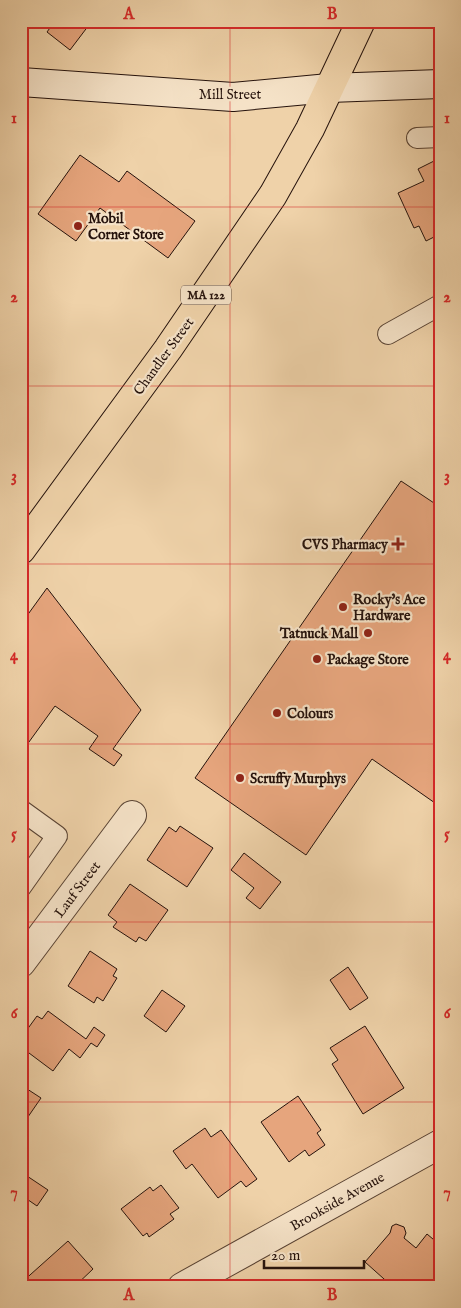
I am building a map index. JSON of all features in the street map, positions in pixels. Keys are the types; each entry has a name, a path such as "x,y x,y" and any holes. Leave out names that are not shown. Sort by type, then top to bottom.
{"main road":[{"name":"Chandler Street","path":"21,550 168,349 248,233 289,169 361,21"}],"street":[{"name":"Mill Street","path":"22,84 233,97 329,88 440,84"},
{"name":"Lauf Street","path":"21,963 132,815"},
{"name":"Brookside Avenue","path":"182,1287 440,1144"}],"lane":[{"path":"417,138 440,137"},
{"path":"388,334 440,304"},
{"path":"21,810 57,836 21,887"}],"building":[{"path":"55,21 92,21 70,50 47,32"},
{"path":"80,155 119,182 127,171 195,221 168,258 100,208 76,241 38,214"},
{"path":"440,158 440,234 426,241 419,226 414,228 398,193 424,181 418,169"},
{"name":"Tatnuck Mall","path":"401,481 440,507 440,795 435,803 372,759 306,855 195,778"},
{"path":"47,588 141,710 113,749 122,755 114,766 89,749 98,736 55,706 21,753 21,624"},
{"path":"180,826 213,848 187,887 147,860 169,827 176,832"},
{"path":"244,853 281,882 260,909 246,898 254,888 231,870"},
{"path":"130,884 168,910 146,941 139,937 136,942 113,927 117,922 108,915"},
{"path":"90,951 117,969 113,976 117,978 103,1001 97,997 94,1003 68,986"},
{"path":"348,967 368,998 350,1010 330,980"},
{"path":"162,990 185,1006 166,1032 144,1016"},
{"path":"48,1011 86,1039 94,1027 105,1035 97,1047 91,1043 80,1058 69,1049 53,1071 21,1047 21,1038 37,1016 42,1019"},
{"path":"365,1026 404,1088 363,1114 332,1064 338,1060 330,1048"},
{"path":"21,1085 41,1098 21,1127"},
{"path":"298,1096 321,1130 317,1133 325,1145 309,1156 305,1150 289,1162 261,1122"},
{"path":"205,1128 211,1137 221,1130 257,1179 246,1187 241,1181 218,1198 192,1164 186,1169 173,1151"},
{"path":"27,1176 48,1190 37,1206 21,1195 21,1186"},
{"path":"161,1185 179,1208 170,1214 174,1219 149,1237 147,1233 143,1236 121,1209 150,1187 153,1191"},
{"path":"396,1224 404,1227 406,1233 404,1238 416,1248 427,1234 440,1245 440,1287 393,1287 365,1262 390,1233 392,1226"},
{"path":"68,1241 93,1269 74,1287 21,1287 21,1283"}],"place":[{"name":"Mobil Corner Store","path":"78,226"},
{"name":"CVS Pharmacy","path":"398,544"},
{"name":"Rocky's Ace Hardware","path":"343,607"},
{"name":"Tatnuck Mall","path":"368,633"},
{"name":"Package Store","path":"317,659"},
{"name":"Colours","path":"277,713"},
{"name":"Scruffy Murphys","path":"240,778"}]}
